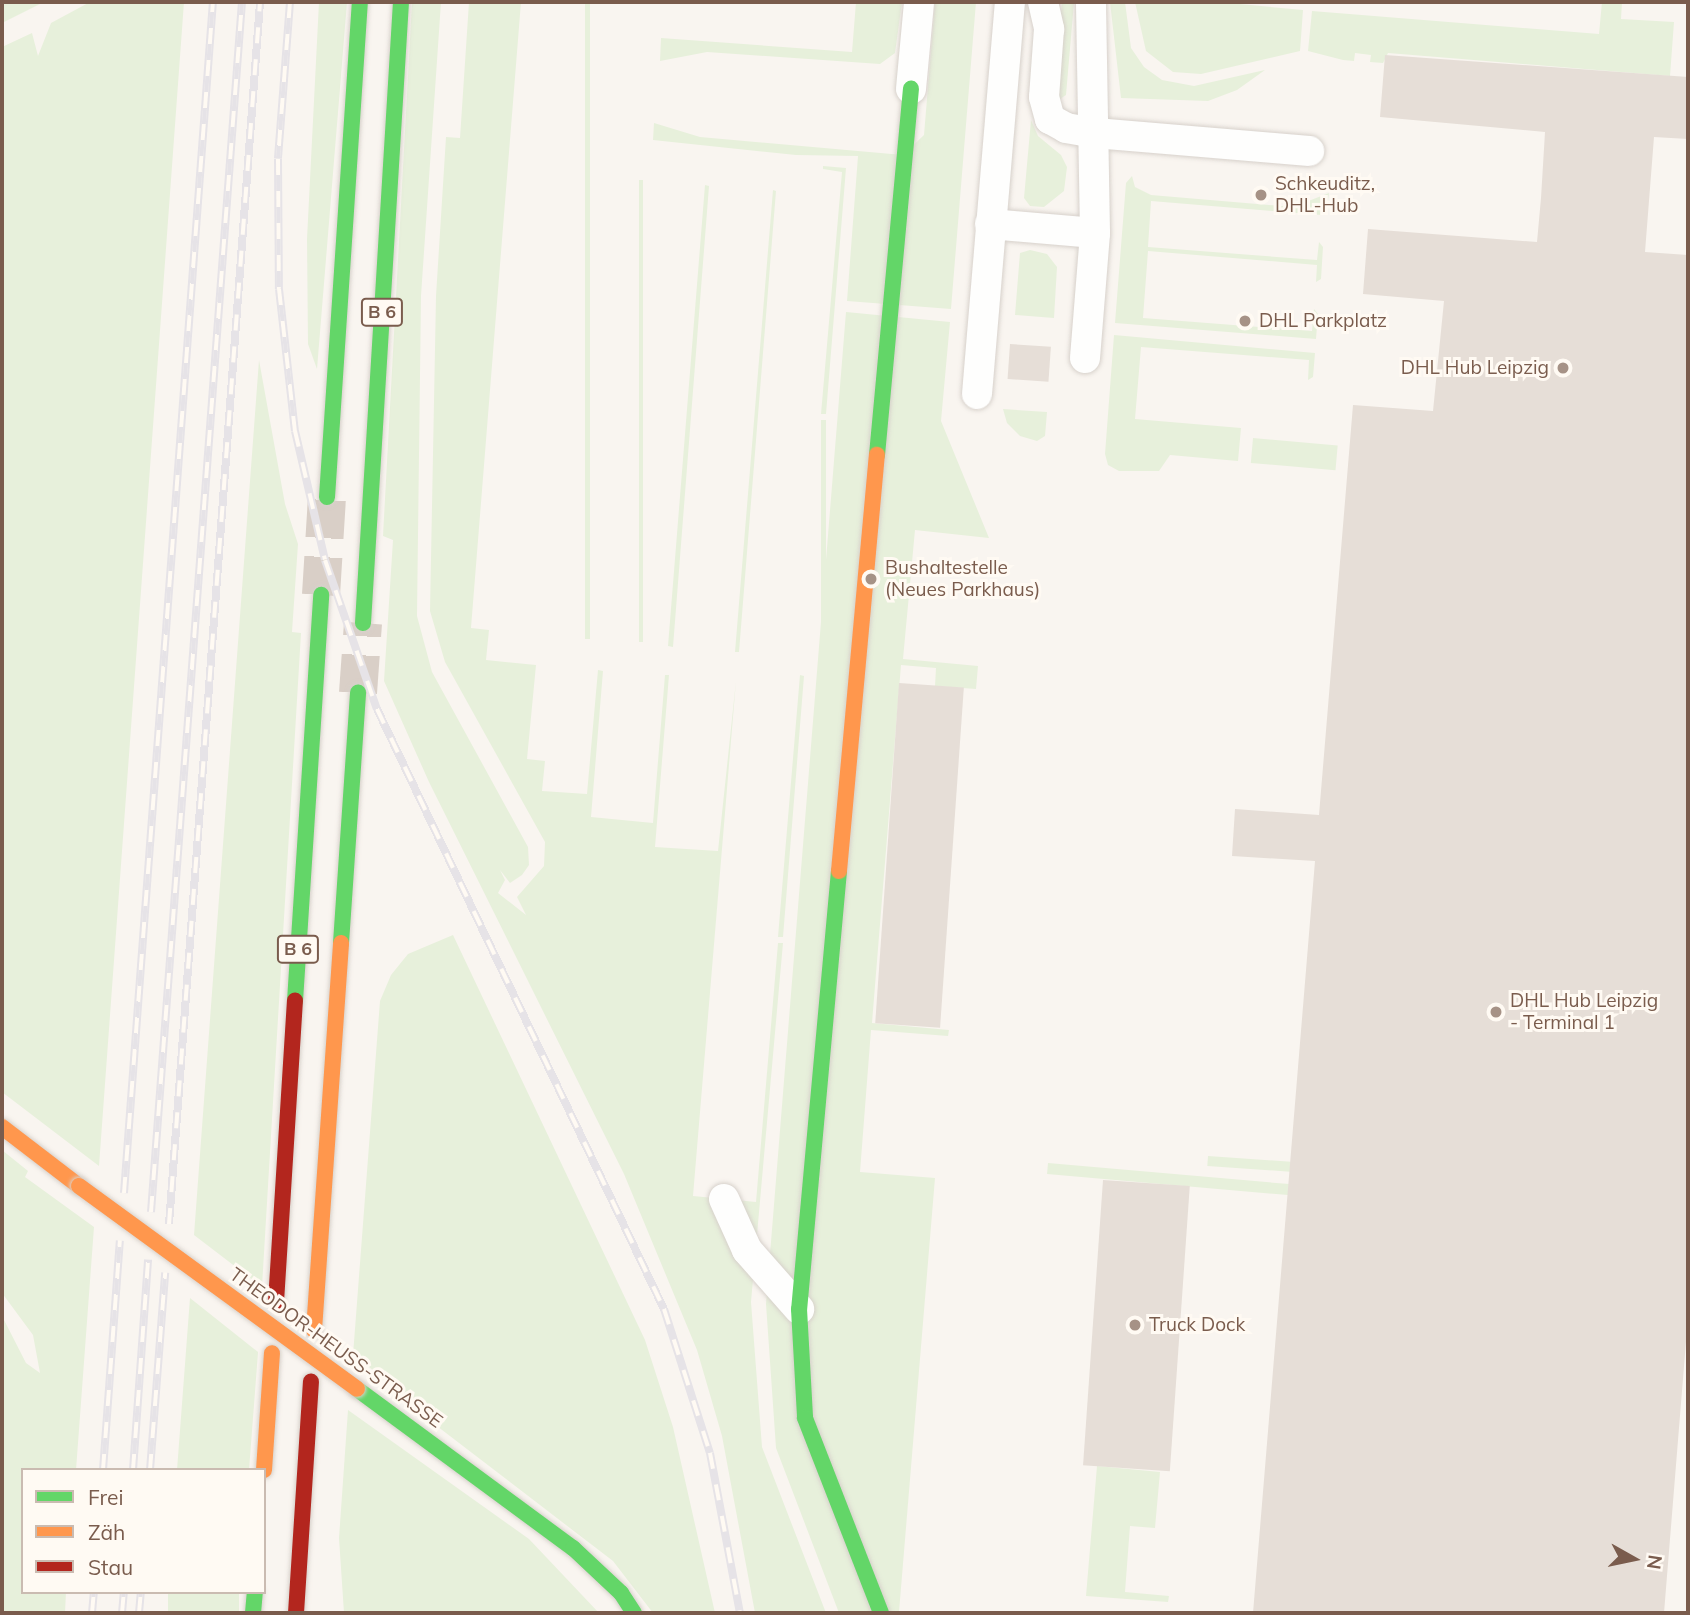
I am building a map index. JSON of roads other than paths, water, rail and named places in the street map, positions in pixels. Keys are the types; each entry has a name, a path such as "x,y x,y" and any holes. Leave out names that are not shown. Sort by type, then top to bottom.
{"main road":[{"name":"B 6","path":"327,497 360,2"},
{"name":"B 6","path":"363,623 401,2"},
{"path":"881,1613 805,1418 799,1309 911,89"},
{"name":"B 6","path":"276,1303 321,595"},
{"name":"B 6","path":"314,1330 358,694"},
{"name":"THEODOR-HEUSS-STRASSE","path":"2,1127 573,1548 621,1593 634,1613"},
{"path":"264,1468 272,1353"},
{"path":"296,1613 311,1381"},
{"path":"253,1613 255,1594"}],"street":[{"path":"911,89 919,2"},
{"path":"977,394 1010,2"},
{"path":"1043,2 1049,29 1044,97 1050,119 1066,128 1095,133 1309,151"},
{"path":"1085,358 1095,233 1091,2"},
{"path":"990,224 1095,233"},
{"path":"724,1199 747,1250 799,1309"}],"tunnel":[{"path":"321,595 327,497"},
{"path":"358,693 363,623"}],"railway":[{"path":"124,1193 213,2"},
{"path":"151,1212 242,2"},
{"path":"169,1224 260,2"},
{"path":"290,2 278,159 279,289 295,431 325,560 377,709 664,1309 710,1453 740,1613"},
{"path":"103,1468 120,1241"},
{"path":"133,1468 148,1260"},
{"path":"150,1468 165,1273"},
{"path":"92,1613 94,1594"},
{"path":"122,1613 124,1594"},
{"path":"139,1613 141,1594"}],"place":[{"name":"Schkeuditz, DHL-Hub","path":"1261,195"},
{"name":"DHL Parkplatz","path":"1245,321"},
{"name":"DHL Hub Leipzig","path":"1563,368"},
{"name":"Bushaltestelle (Neues Parkhaus)","path":"871,579"},
{"name":"DHL Hub Leipzig - Terminal 1","path":"1496,1012"},
{"name":"Truck Dock","path":"1135,1325"}]}
